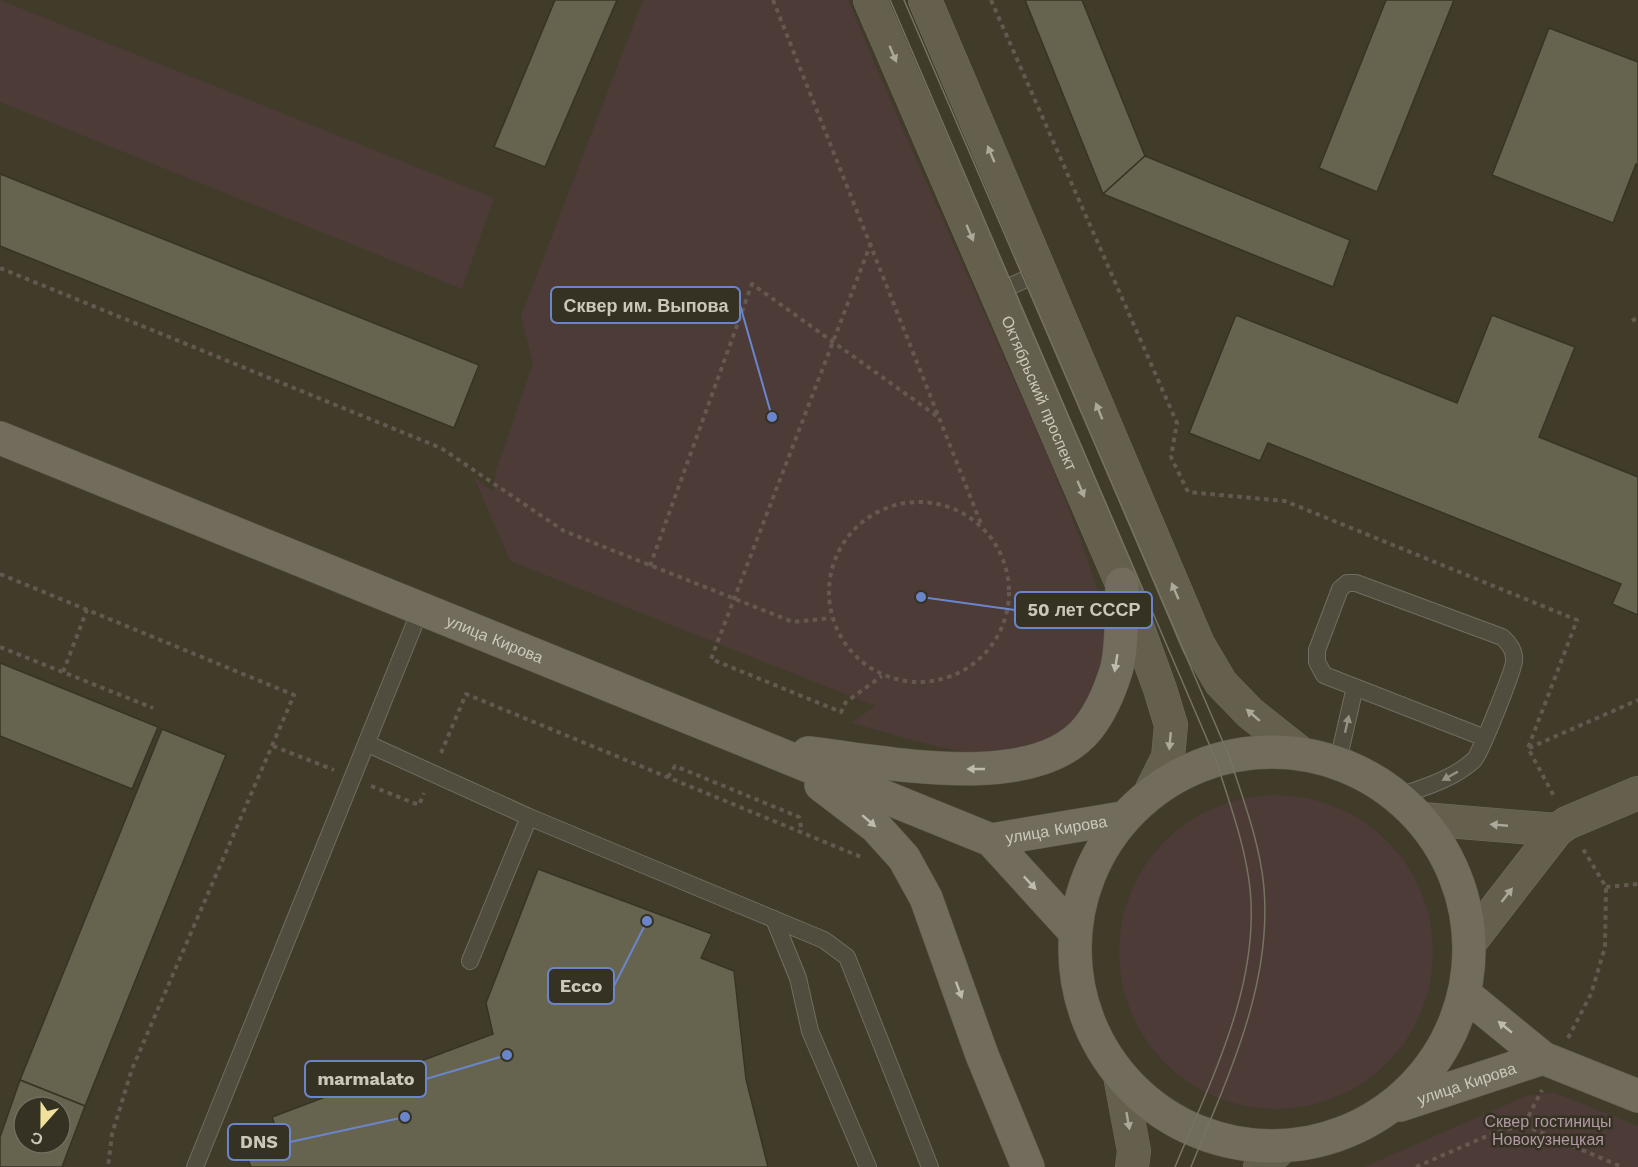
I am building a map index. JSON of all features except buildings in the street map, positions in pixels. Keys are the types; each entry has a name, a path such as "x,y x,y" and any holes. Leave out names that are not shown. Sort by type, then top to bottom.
{"main road":[{"name":"Октябрьский проспект","path":"870,0 1122,584 1171,725 1168,757 1151,791"},
{"path":"925,0 1198,645 1221,683 1250,713 1298,752"},
{"name":"улица Кирова","path":"0,438 991,840 1074,931"},
{"path":"770,750 968,769 1016,766 1045,758 1070,745 1088,729 1104,703 1117,668 1122,584"},
{"path":"770,750 852,806 876,827 904,858 926,897 982,1055 1028,1167"},
{"path":"1250,751 1298,752 1338,761 1372,776 1399,796 1423,819 1458,876 1471,941 1466,995 1450,1038 1437,1058 1424,1077 1390,1109 1339,1136 1271,1157 1242,1144 1191,1129 1157,1110 1120,1076 1092,1032 1076,982 1074,931 1089,871 1122,818 1151,791 1229,756 1250,751"},
{"path":"1471,941 1557,830 1567,823 1638,793"},
{"name":"улица Кирова","path":"991,840 1122,818"},
{"path":"1423,819 1557,830"},
{"name":"улица Кирова","path":"1466,995 1543,1058 1638,1096"},
{"name":"улица Кирова","path":"1390,1109 1543,1058"},
{"path":"1120,1076 1134,1151 1132,1167"}],"lane":[{"path":"996,293 1042,272"},
{"path":"1399,796 1452,776 1477,758 1485,738 1515,661 1510,644 1502,637 1356,583 1347,583 1340,589 1317,650 1317,662 1324,675 1485,738"},
{"path":"195,1167 422,608"},
{"path":"1338,761 1355,687"},
{"path":"368,744 530,817 824,940 847,957 930,1167"},
{"path":"470,961 530,817"},
{"path":"774,919 798,978 810,1031 868,1167"}],"path":[{"path":"774,0 982,527 1000,553 1009,585 1007,615 998,636 978,661 947,678 916,683 882,676 856,658 831,618 830,572 836,554 854,528 879,510 910,502 932,502 962,512 982,527"},
{"path":"871,243 711,659 841,712 846,702 882,676"},
{"path":"0,268 441,448 564,531 793,622 831,618"},
{"path":"650,566 752,284 940,418"},
{"path":"1632,321 1638,317"},
{"path":"0,574 294,695 132,1069 112,1134 108,1167"},
{"path":"63,672 87,610"},
{"path":"0,647 153,708"},
{"path":"273,746 419,805 466,694 865,859"},
{"path":"1528,748 1638,700"},
{"path":"668,777 675,766 738,790 800,817 802,832"},
{"path":"1606,887 1638,884"},
{"path":"1524,1125 1622,1167"}],"green space":[{"path":"0,0 494,198 462,289 0,102"},
{"path":"643,0 848,0 1052,467 1098,592 1107,649 1103,677 1090,702 1070,724 1059,734 1036,747 1015,753 969,752 919,742 851,723 875,706 510,561 474,477 493,492 496,471 533,363 521,316"},
{"path":"1261,795 1291,795 1322,801 1350,813 1376,830 1398,852 1415,878 1427,906 1433,937 1433,967 1427,998 1415,1026 1398,1052 1376,1074 1350,1091 1322,1103 1291,1109 1261,1109 1230,1103 1202,1091 1176,1074 1154,1052 1137,1026 1125,998 1119,967 1119,937 1125,906 1137,878 1154,852 1176,830 1202,813 1230,801"},
{"name":"Сквер гостиницы Новокузнецкая","path":"1553,1092 1638,1126 1638,1167 1364,1167 1526,1096"}],"tram line":[{"path":"890,0 1216,760 1244,855 1250,888 1251,925 1248,961 1230,1031 1175,1167"},
{"path":"904,0 1229,756 1255,838 1264,888 1265,925 1261,961 1244,1031 1191,1167"}],"place":[{"name":"Сквер им. Выпова","path":"772,417"},
{"name":"50 лет СССР","path":"921,597"},
{"name":"Ecco","path":"647,921"},
{"name":"marmalato","path":"507,1055"},
{"name":"DNS","path":"405,1117"}]}
